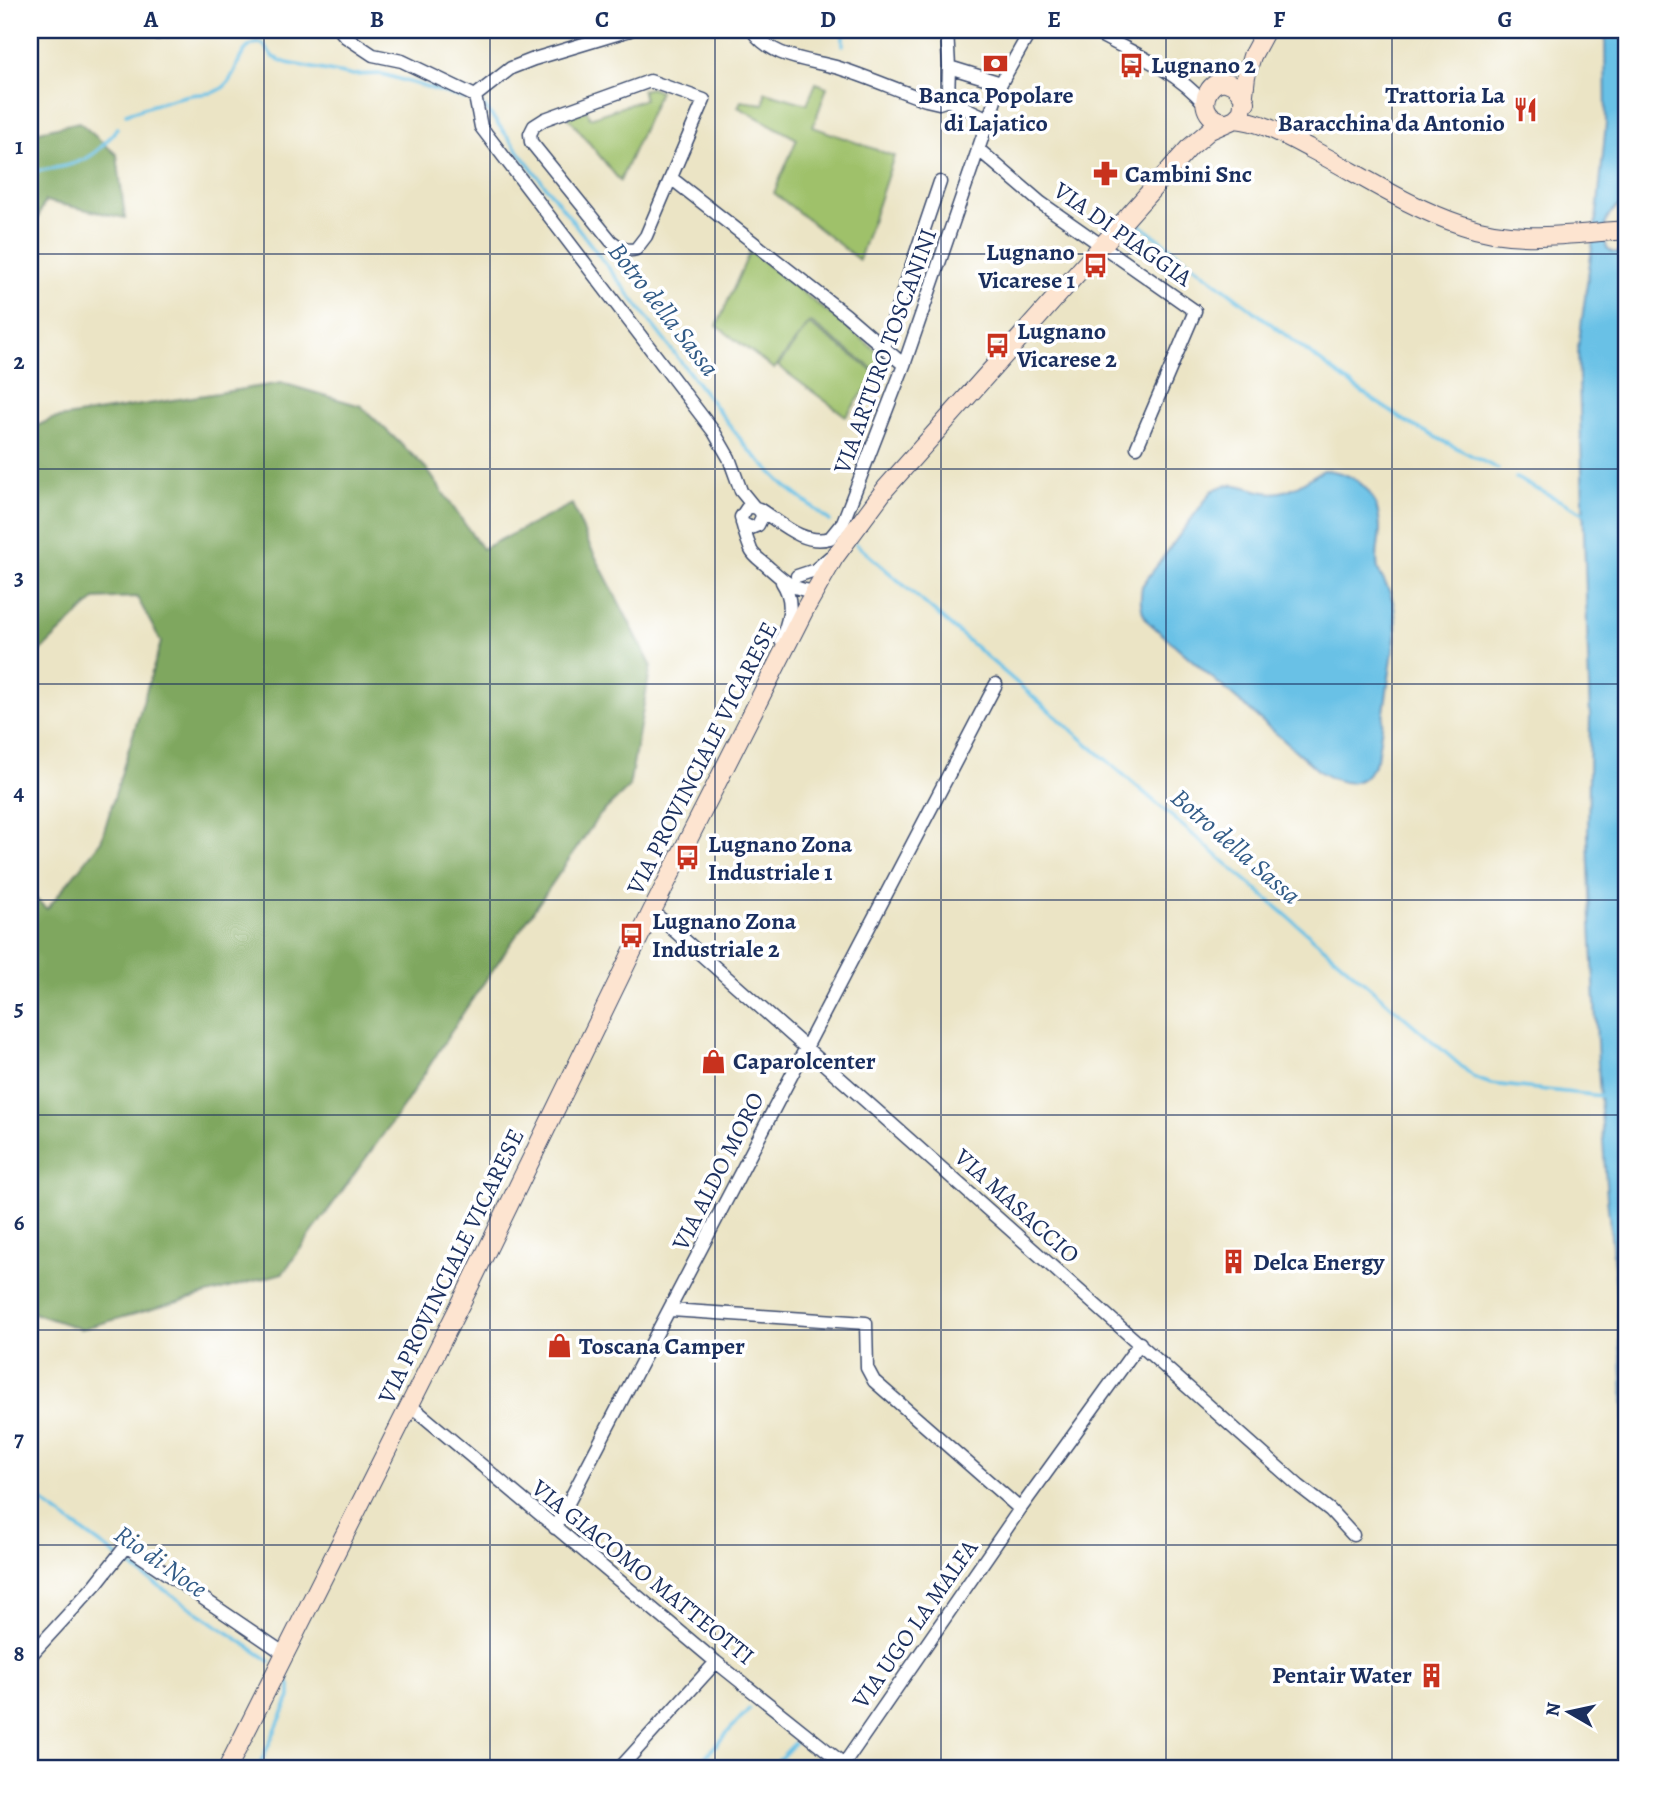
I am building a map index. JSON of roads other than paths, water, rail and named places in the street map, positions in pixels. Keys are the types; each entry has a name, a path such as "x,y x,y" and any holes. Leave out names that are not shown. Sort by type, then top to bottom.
{"main road":[{"path":"1230,120 1242,112 1252,56 1266,30"},
{"path":"1252,56 1222,83 1207,92 1205,106 1212,117 1279,132"},
{"path":"1222,83 1240,89 1253,110 1279,132 1407,201 1458,224 1499,235 1547,236 1626,230"},
{"name":"VIA PROVINCIALE VICARESE","path":"1189,148 1205,106"},
{"name":"VIA PROVINCIALE VICARESE","path":"227,1769 410,1405 652,911 834,558 886,488 1189,148 1230,120"}],"street":[{"path":"139,30 157,33 175,30"},
{"path":"340,30 373,55 402,61 475,96"},
{"path":"475,96 511,68 630,30"},
{"path":"752,30 764,43 793,58 839,68 926,100 939,103 948,100 989,119"},
{"path":"947,30 948,100"},
{"name":"VIA ARTURO TOSCANINI","path":"776,522 809,540 826,540 834,534 848,512 904,365 1002,83 1031,30"},
{"path":"1090,30 1177,78 1191,88 1205,106"},
{"path":"949,66 1002,83"},
{"path":"1177,78 1197,83 1222,83"},
{"path":"650,81 704,100 671,178 640,245 632,250 621,248 611,240 531,142 531,131 538,123 560,112 650,81"},
{"path":"475,96 481,127 714,432 729,458 749,513 749,544 752,552 788,590 791,610 771,676"},
{"name":"VIA DI PIAGGIA","path":"978,149 1041,203 1195,311 1137,447"},
{"path":"671,178 904,365"},
{"path":"884,347 940,181"},
{"path":"749,513 776,522"},
{"path":"749,513 762,517 750,537 749,544"},
{"path":"757,526 764,522 776,522"},
{"path":"797,576 820,567 858,525"},
{"path":"764,563 797,576 816,591"},
{"path":"780,579 797,589 816,591"},
{"name":"VIA ALDO MORO","path":"555,1528 996,684"},
{"name":"VIA MASACCIO","path":"652,911 1299,1486 1330,1510 1353,1535"},
{"path":"671,1310 866,1323 867,1368 874,1381 1020,1509"},
{"name":"VIA UGO LA MALFA","path":"847,1767 1020,1509 1140,1343"},
{"name":"VIA GIACOMO MATTEOTTI","path":"410,1405 555,1528 847,1767"},
{"path":"30,1656 96,1584 126,1546 285,1654"},
{"path":"619,1769 716,1661"}],"water":[{"path":"1605,30 1626,30 1626,203 1610,215 1604,234 1607,248 1613,252 1626,253 1626,1448 1618,1303 1599,1082 1591,923 1588,834 1590,717 1578,348 1598,205 1606,123"},
{"path":"1324,470 1348,476 1372,496 1379,518 1378,569 1392,598 1395,616 1396,631 1377,759 1366,776 1353,782 1337,781 1320,772 1146,620 1141,603 1142,586 1212,491 1221,486 1238,485 1262,492 1286,491"}],"waterway":[{"path":"843,30 843,45"},
{"name":"Botro della Sassa","path":"126,114 193,94 217,91 230,80 245,51 258,43 263,44 273,57 287,63 349,75 382,74 466,99"},
{"name":"Botro della Sassa","path":"484,106 748,449 784,485 830,521"},
{"name":"Botro della Sassa","path":"30,172 69,165 89,157 117,128"},
{"path":"1139,224 1357,389 1408,423 1498,469"},
{"path":"1516,478 1584,513"},
{"name":"Botro della Sassa","path":"856,544 1475,1078 1491,1084 1602,1096"},
{"name":"Rio di Noce","path":"30,1493 147,1578 270,1661"},
{"name":"Rio di Noce","path":"258,1769 290,1697 290,1685 286,1677"},
{"path":"694,1769 749,1709"},
{"path":"770,1769 794,1744"}],"place":[{"name":"Banca Popolare di Lajatico","path":"996,64"},
{"name":"Lugnano 2","path":"1131,65"},
{"name":"Trattoria La Baracchina da Antonio","path":"1525,109"},
{"name":"Cambini Snc","path":"1105,174"},
{"name":"Lugnano Vicarese 1","path":"1095,266"},
{"name":"Lugnano Vicarese 2","path":"997,345"},
{"name":"Lugnano Zona Industriale 1","path":"688,858"},
{"name":"Lugnano Zona Industriale 2","path":"632,935"},
{"name":"Caparolcenter","path":"713,1061"},
{"name":"Delca Energy","path":"1233,1262"},
{"name":"Toscana Camper","path":"559,1346"},
{"name":"Pentair Water","path":"1432,1675"}]}
